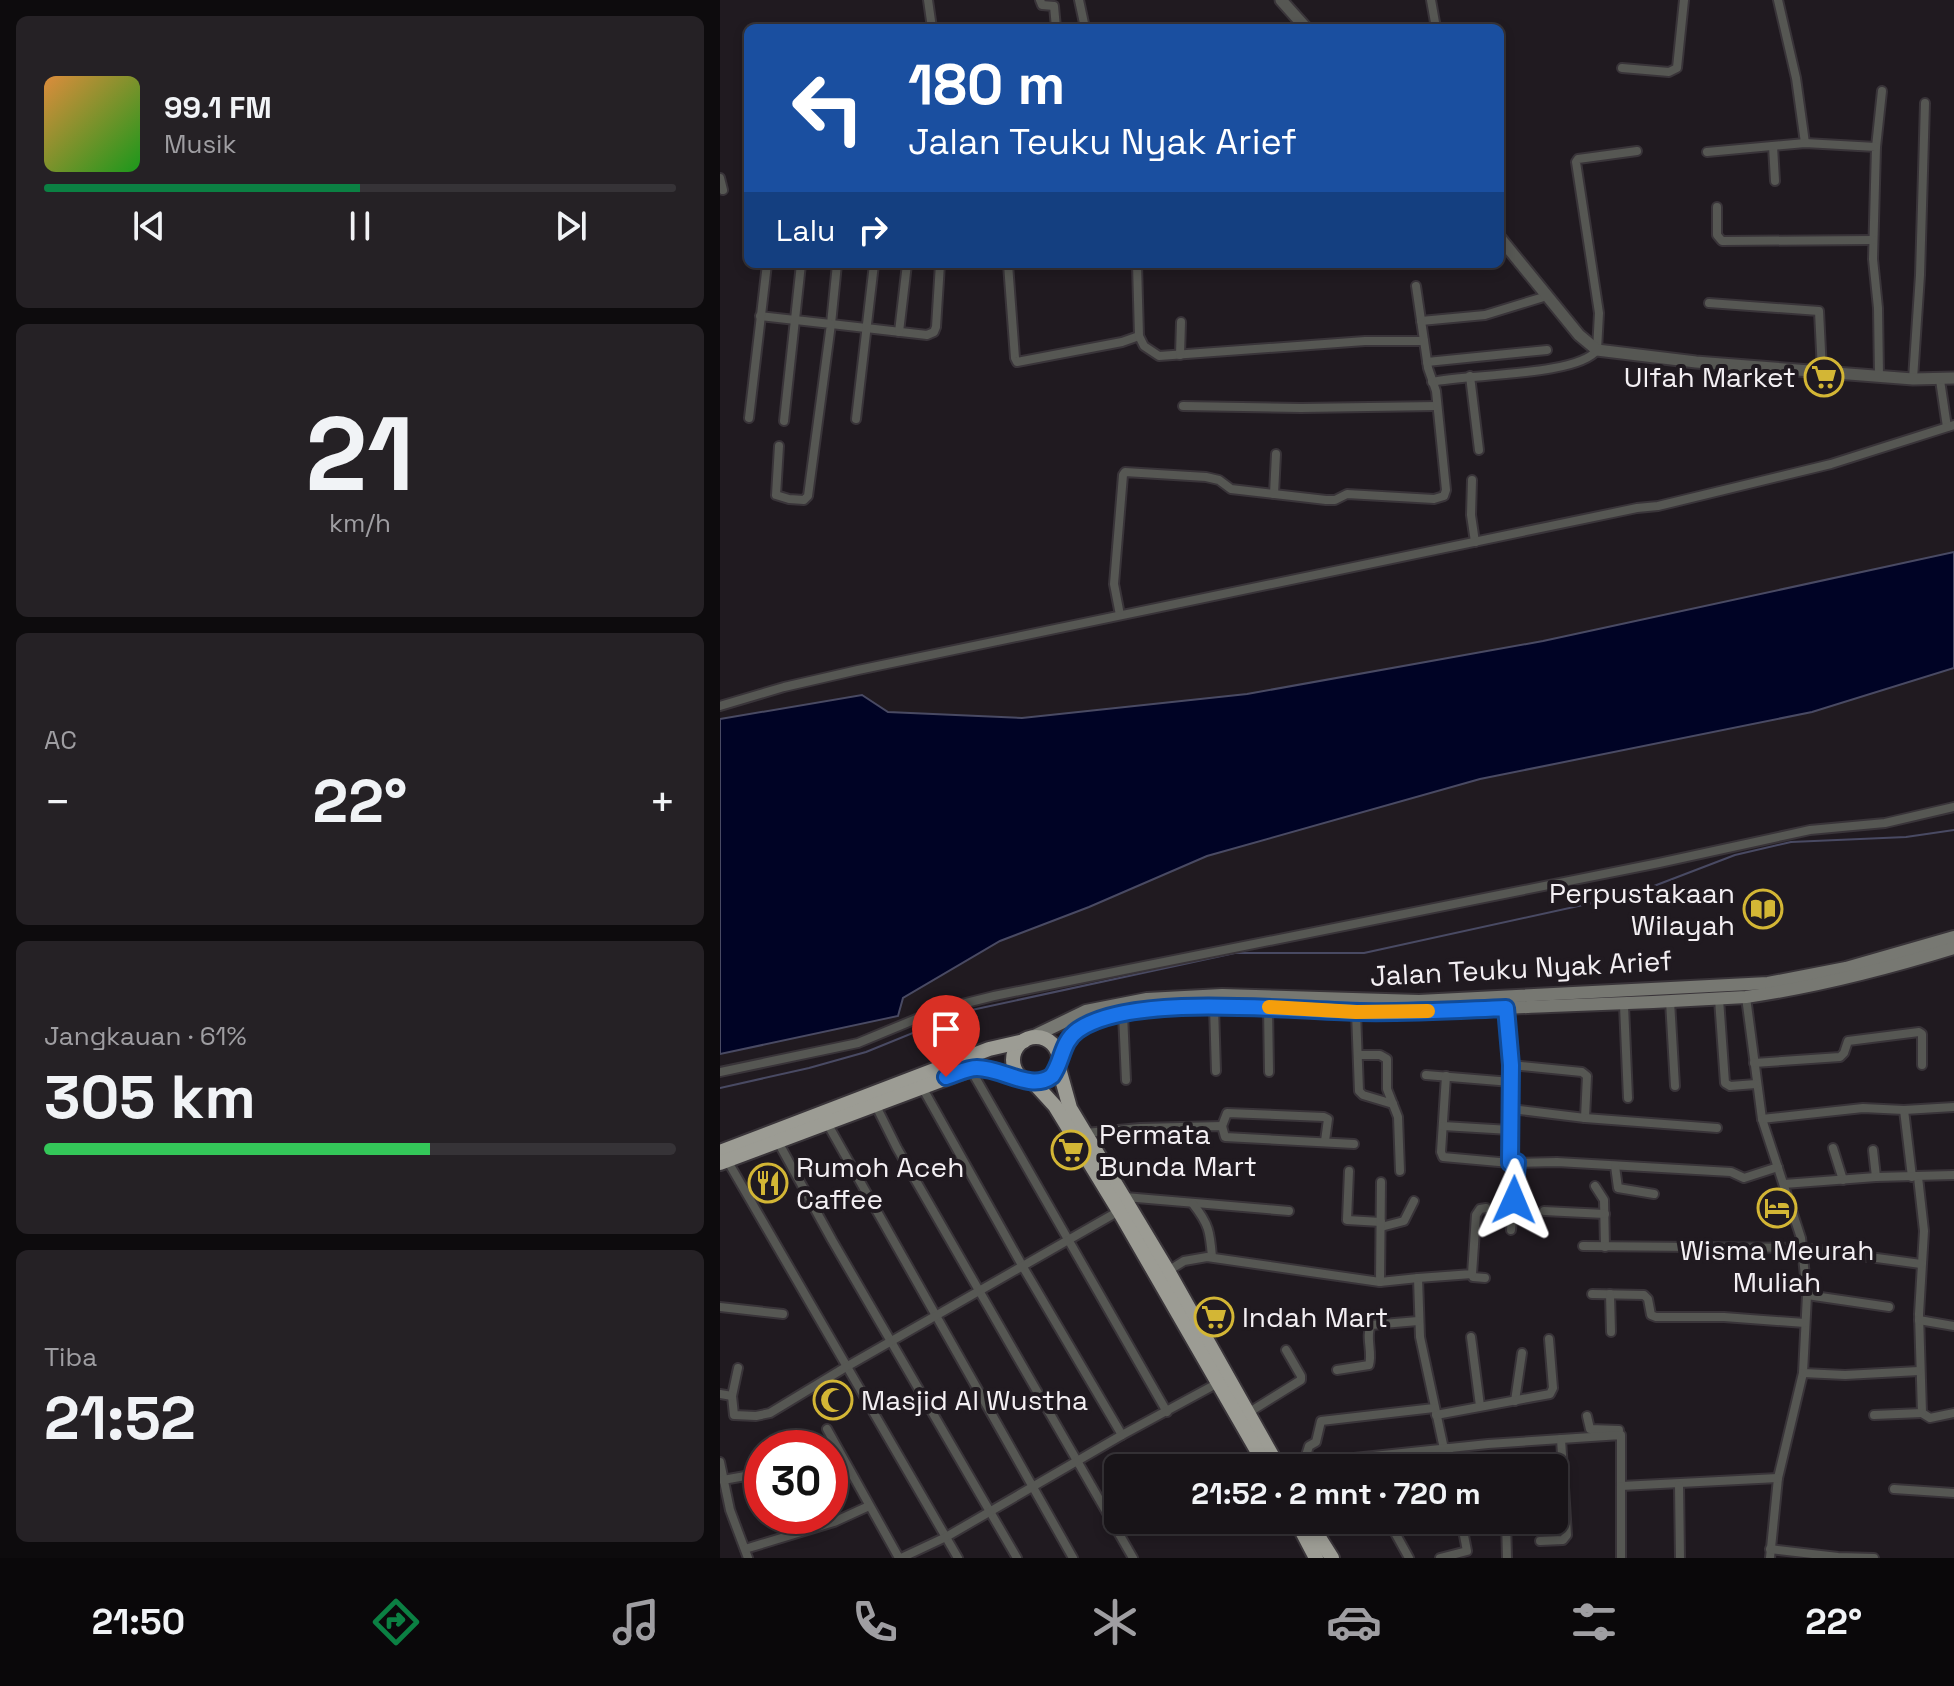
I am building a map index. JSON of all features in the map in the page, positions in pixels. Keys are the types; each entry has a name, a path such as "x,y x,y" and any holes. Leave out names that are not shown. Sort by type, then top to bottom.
{"highway":[{"path":"1027,1039 1013,1055 1014,1067 1055,1106 1168,1271 1268,1454"},
{"path":"722,1158 989,1049 1027,1039 1049,1041 1070,1108 1218,1383 1266,1454"},
{"path":"775,1137 827,1122 971,1069 993,1070 1027,1080 1052,1076 1058,1062"},
{"path":"1303,1534 1316,1558"},
{"path":"1317,1534 1332,1558"}],"main road":[{"name":"Jalan Teuku Nyak Arief","path":"1058,1062 1068,1039 1080,1028 1123,1014 1214,1007 1356,1012 1768,983 1846,968 1954,937"},
{"name":"Jalan Teuku Nyak Arief","path":"1027,1039 1086,1011 1147,999 1222,995 1419,1007 1506,1008 1624,1005 1746,997 1804,988 1954,948"}],"street":[{"path":"928,0 931,24"},
{"path":"1040,0 1042,5 1054,6 1056,24"},
{"path":"1079,0 1084,24"},
{"path":"1281,0 1302,24"},
{"path":"1431,0 1435,24"},
{"path":"1622,68 1669,72 1677,68 1684,0"},
{"path":"1778,0 1796,78 1805,143"},
{"path":"1879,376 1879,320 1873,240 1876,147 1882,91"},
{"path":"1913,379 1920,275 1925,103"},
{"path":"1707,152 1805,143 1876,147"},
{"path":"1773,146 1775,181"},
{"path":"1432,382 1565,367 1587,359 1597,350 1599,313 1576,162 1578,159 1637,151"},
{"path":"720,178 723,190"},
{"path":"1717,207 1717,235 1722,241 1873,240"},
{"path":"1504,243 1579,335 1597,350 1696,362 1940,383 1954,378"},
{"path":"749,418 766,268"},
{"path":"784,421 801,268"},
{"path":"779,446 776,495 804,500 808,496 837,268"},
{"path":"856,419 873,268"},
{"path":"899,332 907,268"},
{"path":"760,316 927,335 935,330 940,268"},
{"path":"1008,268 1017,362 1139,336"},
{"path":"1137,268 1139,336 1152,353 1162,357 1255,347 1424,341"},
{"path":"1120,615 1114,592 1124,473 1206,477 1219,480 1231,489 1326,500 1335,500 1347,494 1440,498 1446,490 1437,406 1416,286"},
{"path":"1421,321 1485,315 1547,296"},
{"path":"1709,303 1819,311 1822,371"},
{"path":"1180,355 1181,322"},
{"path":"1427,362 1547,350"},
{"path":"1470,376 1479,450"},
{"path":"720,706 813,680 1723,491 1857,457 1950,426 1944,413 1940,383"},
{"path":"1183,406 1437,406"},
{"path":"1274,494 1276,454"},
{"path":"1472,480 1471,515 1475,542"},
{"path":"720,1072 858,1043 938,1010 994,996 1644,866 1764,839 1810,830 1885,823 1954,807"},
{"path":"1746,997 1762,1119 1803,1248 1807,1295 1803,1373 1778,1478 1770,1554 1874,1558"},
{"path":"1719,999 1725,1083 1730,1086 1756,1084"},
{"path":"1670,1001 1675,1086"},
{"path":"1624,1005 1628,1098"},
{"path":"1214,1007 1216,1071"},
{"path":"1268,1007 1269,1072"},
{"path":"1506,1008 1514,1162 1511,1230"},
{"path":"1356,1012 1361,1094 1393,1104"},
{"path":"1123,1014 1126,1080"},
{"path":"1754,1063 1838,1057 1843,1054 1848,1041 1919,1032 1922,1034 1922,1065"},
{"path":"1358,1055 1385,1055 1387,1059 1387,1089 1398,1117 1400,1171"},
{"path":"1511,1065 1582,1072 1587,1076 1585,1118"},
{"path":"971,1069 1167,1412"},
{"path":"1426,1075 1511,1082"},
{"path":"1446,1076 1442,1156 1731,1172 1744,1178 1778,1167"},
{"path":"922,1087 1122,1435"},
{"path":"875,1104 897,1148 1133,1558"},
{"path":"1762,1119 1863,1108 1904,1110 1954,1107"},
{"path":"1511,1109 1717,1128"},
{"path":"1904,1110 1924,1231 1919,1320 1922,1413"},
{"path":"1325,1141 1328,1119 1324,1117 1227,1113 1222,1126 1225,1137 1354,1144"},
{"path":"827,1122 1073,1558"},
{"path":"1085,1133 1222,1126"},
{"path":"1443,1126 1510,1130"},
{"path":"775,1137 1017,1558"},
{"path":"1833,1148 1843,1180"},
{"path":"1873,1150 1876,1177"},
{"path":"722,1158 958,1558"},
{"path":"1615,1166 1618,1188 1654,1194"},
{"path":"1349,1171 1347,1220 1381,1224 1404,1221 1414,1201"},
{"path":"1784,1184 1954,1175"},
{"path":"1380,1282 1381,1182"},
{"path":"1595,1186 1604,1197 1605,1247"},
{"path":"738,1368 732,1396 733,1412 736,1417 764,1415 1068,1241 1122,1204 1193,1204 1289,1211"},
{"path":"1193,1204 1206,1220 1212,1257"},
{"path":"1472,1274 1476,1215 1480,1209 1486,1208"},
{"path":"1544,1211 1605,1214"},
{"path":"1583,1246 1803,1248 1921,1264"},
{"path":"1168,1271 1184,1261 1212,1257 1380,1282 1472,1274 1473,1277 1485,1278"},
{"path":"1418,1278 1418,1321 1435,1412 1448,1454"},
{"path":"1592,1294 1644,1295 1648,1299 1651,1315 1656,1317 1724,1317 1805,1323"},
{"path":"1610,1294 1611,1332"},
{"path":"1807,1295 1889,1307"},
{"path":"720,1307 783,1314"},
{"path":"745,1321 746,1310"},
{"path":"1919,1320 1954,1326"},
{"path":"1337,1370 1369,1365 1371,1325 1418,1321"},
{"path":"1471,1337 1480,1406"},
{"path":"1306,1454 1309,1446 1316,1442 1321,1421 1435,1412 1515,1401 1552,1392 1549,1339"},
{"path":"1248,1413 1301,1380 1286,1350"},
{"path":"1515,1401 1522,1353"},
{"path":"1803,1373 1845,1375 1919,1371"},
{"path":"848,1475 900,1558 946,1537 1218,1383"},
{"path":"720,1394 732,1396"},
{"path":"1874,1415 1922,1413 1930,1418 1954,1413"},
{"path":"1587,1416 1590,1429 1617,1430 1621,1435 1621,1558"},
{"path":"1404,1454 1621,1435"},
{"path":"1540,1541 1563,1540 1567,1535 1561,1439"},
{"path":"720,1462 730,1510 747,1554 869,1506"},
{"path":"723,1480 744,1476"},
{"path":"1621,1486 1778,1478"},
{"path":"1679,1485 1680,1558"},
{"path":"1894,1489 1954,1493"},
{"path":"720,1512 730,1510"},
{"path":"1396,1534 1409,1558"},
{"path":"1440,1558 1467,1551 1464,1534"},
{"path":"1506,1534 1507,1558"}],"water":[{"path":"1954,552 1954,668 1812,712 1480,779 1207,856 1000,941 903,998 898,1016 720,1054 720,719 862,695 888,712 1022,718 1247,694 1543,641"}],"waterway":[{"path":"720,1088 866,1052 967,1011 1235,953 1364,953 1633,894 1735,855 1791,842 1906,837 1954,830"}],"slow traffic":[{"path":"1269,1007 1356,1012 1428,1011"}],"place":[{"name":"Ulfah Market","path":"1824,377"},
{"name":"Perpustakaan Wilayah","path":"1763,909"},
{"name":"Permata Bunda Mart","path":"1071,1150"},
{"name":"Rumoh Aceh Caffee","path":"768,1183"},
{"name":"Wisma Meurah Muliah","path":"1777,1208"},
{"name":"Indah Mart","path":"1214,1317"},
{"name":"Masjid Al Wustha","path":"833,1400"}],"route":[{"path":"946,1077 981,1068 1041,1083 1056,1071 1064,1046 1080,1028 1141,1011 1241,1006 1356,1012 1506,1008 1511,1065 1510,1163 1517,1162 1514,1200"}]}
